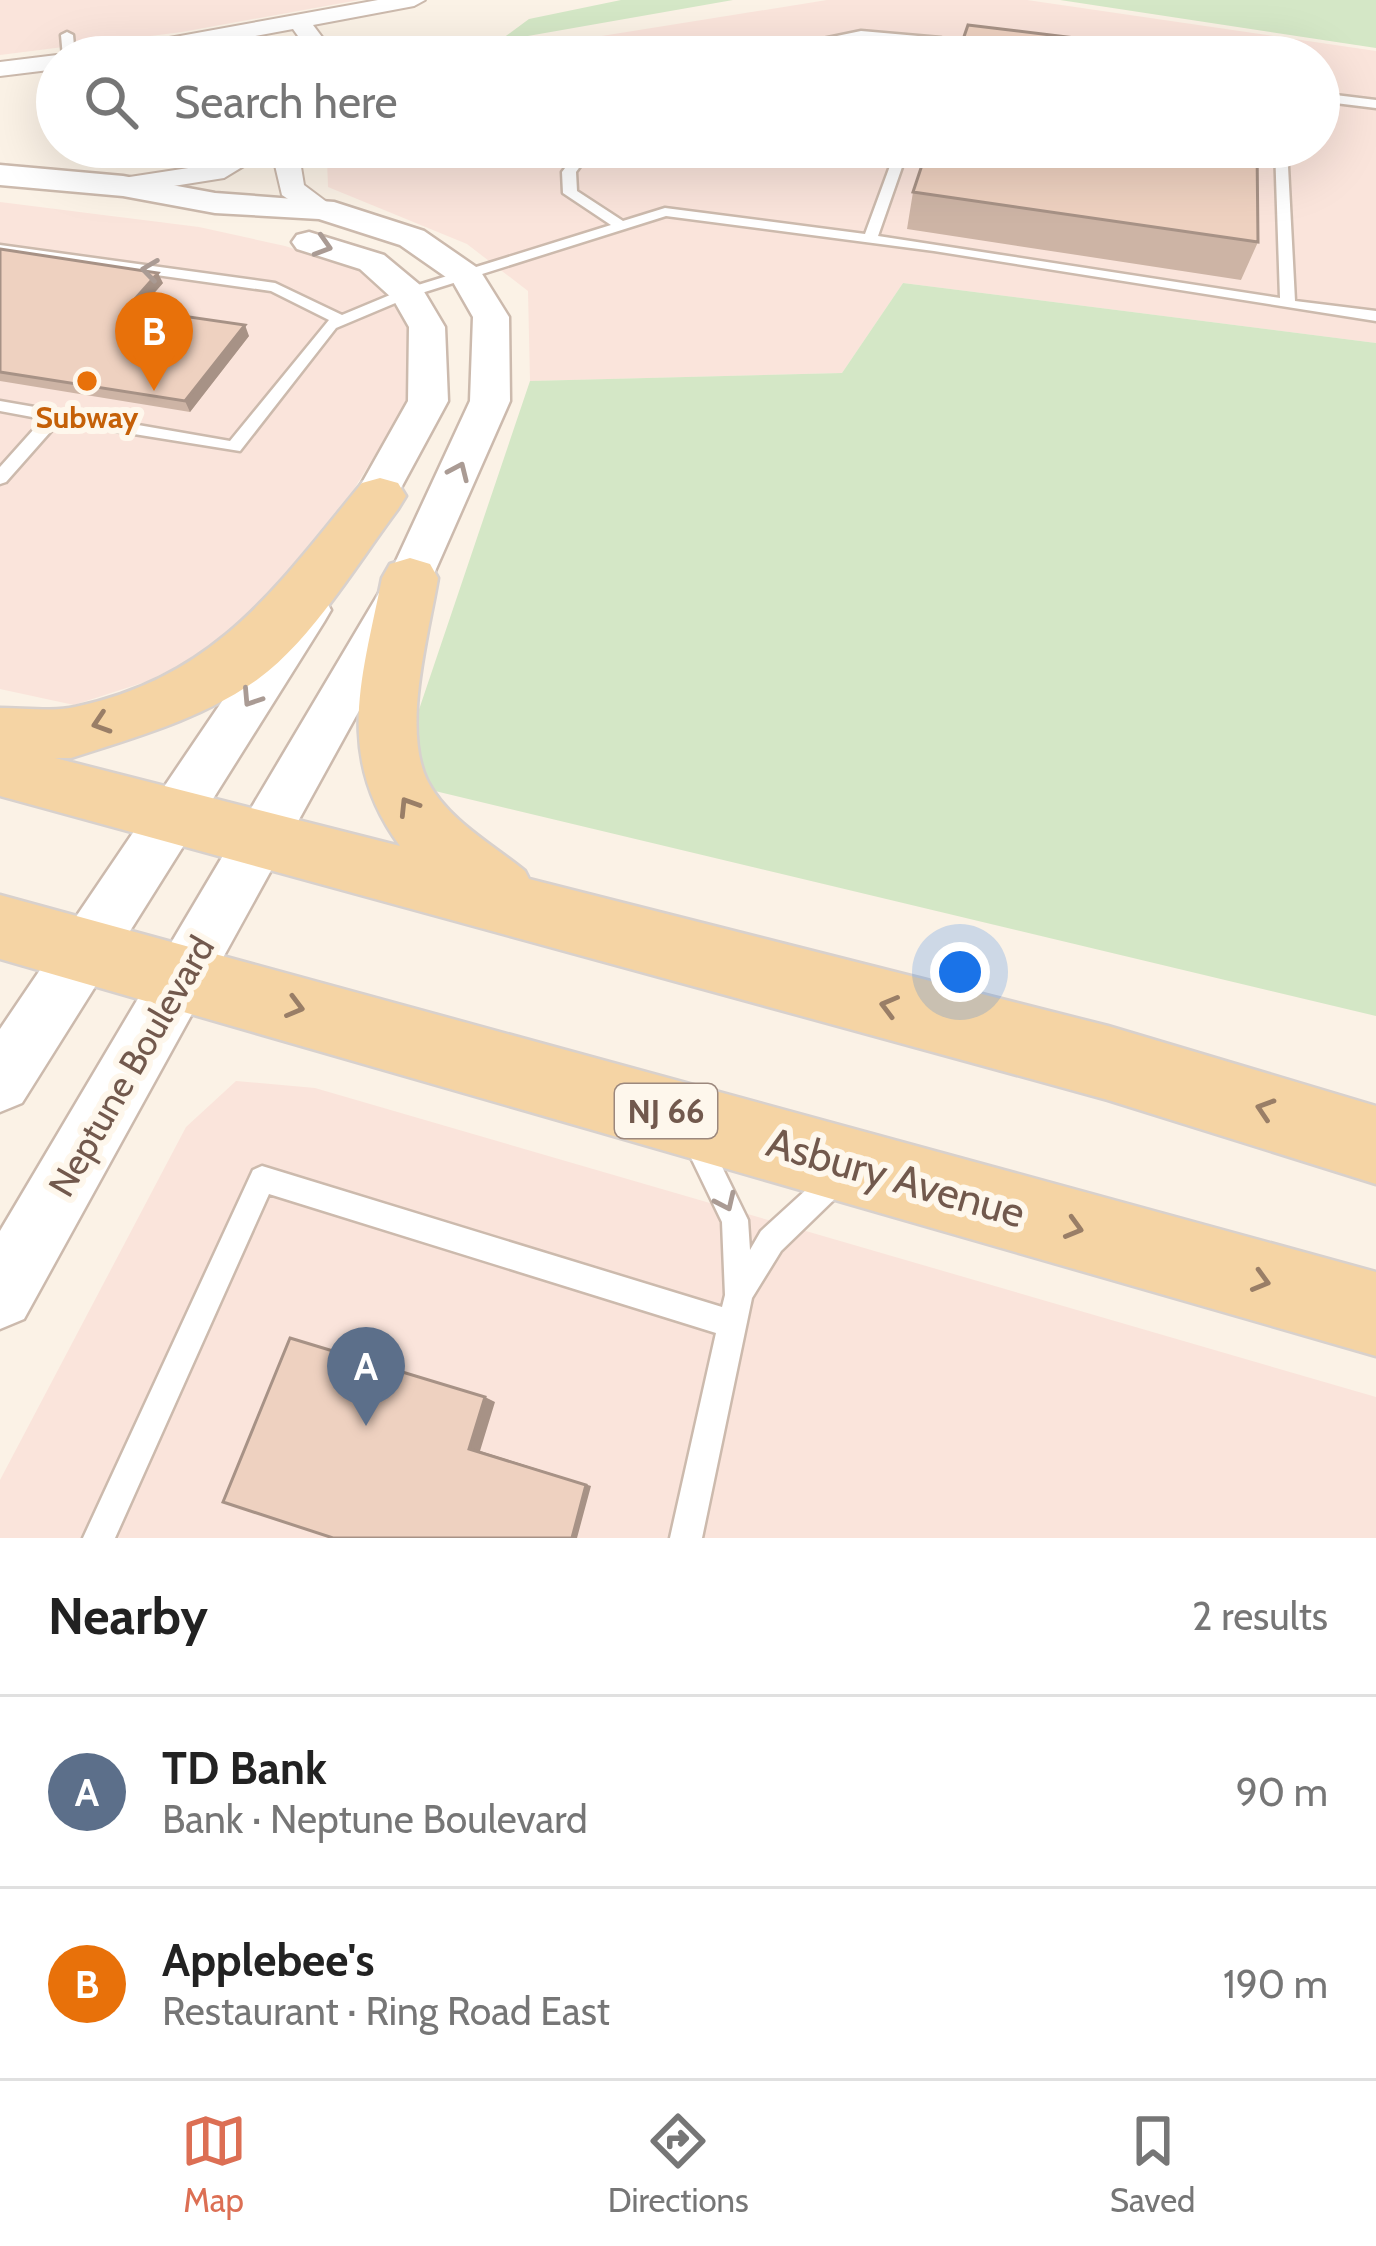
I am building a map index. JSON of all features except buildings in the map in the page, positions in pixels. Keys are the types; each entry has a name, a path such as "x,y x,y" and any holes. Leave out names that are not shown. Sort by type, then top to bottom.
{"main road":[{"path":"0,734 71,733 158,705 237,663 274,630 380,496"},
{"path":"410,578 386,739 398,792 420,824 526,912"},
{"path":"0,770 1108,1063 1376,1145"},
{"name":"Asbury Avenue","path":"0,927 1376,1314"}],"street":[{"path":"225,36 414,0"},
{"path":"300,23 310,36"},
{"path":"0,69 36,65"},
{"path":"123,187 222,168"},
{"path":"214,203 252,168"},
{"path":"288,168 291,189 322,209"},
{"path":"0,175 123,187 214,203 322,209 412,238 467,276"},
{"path":"0,1082 380,496 428,401 427,328 406,293 372,262 296,238 214,203"},
{"name":"Neptune Boulevard","path":"0,1295 410,578 490,401 490,317 467,276"}],"lane":[{"path":"851,36 884,36"},
{"path":"1340,100 1376,104"},
{"path":"572,168 570,193 618,223"},
{"path":"870,239 895,168"},
{"path":"1282,168 1288,304"},
{"path":"0,406 234,446 331,325 406,293 665,212 1376,316"},
{"path":"0,249 275,287 341,321"},
{"path":"0,478 55,416"},
{"path":"684,1117 735,1220 735,1309 686,1538"},
{"path":"735,1309 771,1240 852,1165"},
{"path":"99,1538 262,1179 735,1309"}],"shaded area":[{"path":"0,0 359,0 150,36 36,36 36,50 0,55"},
{"path":"827,0 1027,0 1273,36 602,36"},
{"path":"1340,46 1376,51 1376,343 903,283 842,373 530,381 528,291 467,244 328,187 327,168 1340,168"},
{"path":"0,202 199,227 358,269 390,299 409,331 409,400 354,489 248,619 217,646 148,681 74,705 0,689"},
{"path":"236,1081 315,1088 1376,1397 1376,1538 0,1538 0,1480 186,1127"}],"green space":[{"path":"621,0 733,0 506,36 529,19"},
{"path":"1060,0 1376,0 1376,48 1340,43 1340,36 1297,36"},
{"path":"903,283 1376,343 1376,1016 435,791 405,751 530,381 842,373"}],"place":[{"name":"Subway","path":"87,381"},
{"name":"Applebee's","path":"154,391"},
{"name":"TD Bank","path":"366,1426"}]}
